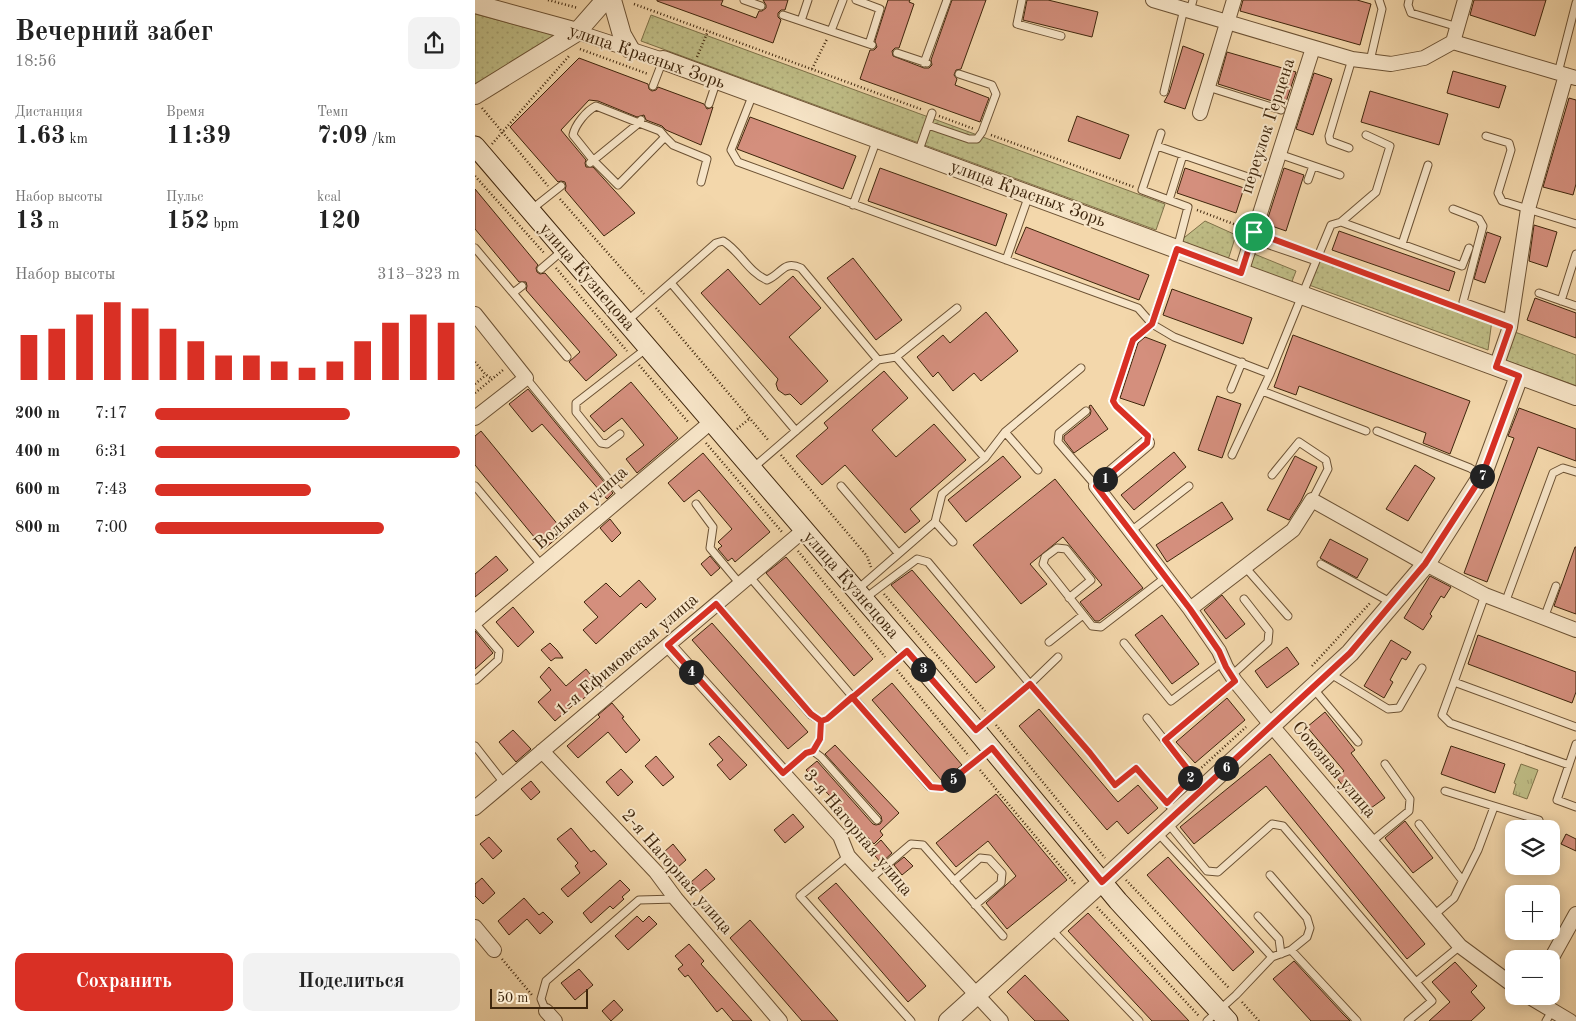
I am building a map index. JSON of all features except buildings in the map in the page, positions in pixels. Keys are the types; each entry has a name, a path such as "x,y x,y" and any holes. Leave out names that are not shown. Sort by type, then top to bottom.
{"main road":[{"name":"улица Кузнецова","path":"475,146 530,211 557,255 625,322 640,353 705,428 751,469 797,536 860,595 992,748 1109,875 1214,1018"}],"street":[{"path":"478,101 577,40 605,0"},
{"path":"612,0 622,35 629,49"},
{"path":"1153,0 1189,7 1227,23 1352,59 1391,64 1424,58 1453,42 1567,76 1528,209 1510,327 1496,367"},
{"path":"1200,113 1234,0"},
{"path":"1453,42 1465,0"},
{"name":"улица Красных Зорь","path":"475,4 577,40 629,49 663,60 1576,396"},
{"name":"переулок Герцена","path":"1241,273 1313,48"},
{"path":"475,314 525,378 475,418"},
{"path":"948,1021 1167,822 1198,782 1268,721 1313,688 1350,653 1385,599 1425,564 1482,476 1519,376"},
{"name":"Вольная улица","path":"475,623 705,428"},
{"path":"1096,486 1147,443"},
{"name":"Союзная улица","path":"1096,486 1190,609 1219,651 1233,678 1268,721 1460,946 1505,979"},
{"path":"1190,609 1293,530 1312,500 1425,564 1485,595 1576,630"},
{"name":"1-я Ефимовская улица","path":"475,808 797,536"},
{"name":"3-я Нагорная улица","path":"668,645 840,836 848,856 1001,1021"},
{"name":"2-я Нагорная улица","path":"542,751 656,872 780,1021"},
{"path":"1556,950 1576,914"},
{"path":"475,927 494,950"},
{"path":"1537,1005 1549,1016 1570,1021"}],"lane":[{"path":"745,0 761,6"},
{"path":"801,20 808,0"},
{"path":"831,31 843,0"},
{"path":"783,14 870,44 880,9 856,0"},
{"path":"897,53 926,63 947,0"},
{"path":"1022,0 1017,24 1061,36"},
{"path":"1370,61 1382,10 1379,0"},
{"path":"1409,0 1408,5 1411,13 1457,26"},
{"path":"1567,76 1575,3"},
{"path":"1164,92 1189,7"},
{"path":"1349,148 1330,141 1329,136 1352,59"},
{"path":"653,86 663,60"},
{"path":"927,126 969,139 977,139 982,132 996,94 992,86 959,74"},
{"path":"709,104 717,80"},
{"path":"1208,88 1281,110"},
{"path":"753,93 731,150 738,162 1138,308 1152,324 1174,337 1270,374"},
{"path":"665,137 618,185 592,161 573,135 575,128 591,108 595,106 640,122 660,131 673,145 707,159 701,182"},
{"path":"918,154 932,113"},
{"path":"592,161 640,122"},
{"path":"1147,443 1148,436 1113,401 1133,340 1152,324 1177,249 1188,207 1142,190 1161,133"},
{"path":"1232,455 1270,374 1331,225 1341,222 1376,192 1390,146 1366,135"},
{"path":"1487,136 1509,143 1511,150 1498,193 1502,201 1576,224"},
{"path":"853,205 877,139"},
{"path":"1157,146 1251,178"},
{"path":"1279,154 1340,175"},
{"path":"1169,200 1183,155"},
{"path":"1403,244 1428,165"},
{"path":"1308,180 1313,166"},
{"path":"530,211 561,186"},
{"path":"1006,260 1029,195"},
{"path":"1453,209 1479,219 1483,226 1463,302 1511,319"},
{"path":"1341,222 1461,266 1469,248"},
{"path":"1253,235 1317,258"},
{"path":"625,322 716,242 723,241 729,245 757,276 767,280 773,278 787,266 793,265 801,268 878,360"},
{"path":"475,248 567,357"},
{"path":"1561,301 1576,254"},
{"path":"541,269 557,255"},
{"path":"671,283 796,431"},
{"path":"513,293 522,286"},
{"path":"1539,293 1576,306"},
{"path":"751,469 878,360 895,357 957,308"},
{"path":"621,434 607,444 601,442 575,412 576,403 640,353"},
{"path":"895,357 985,458"},
{"path":"1231,389 1242,362"},
{"path":"860,595 874,574 935,522 942,494 985,458 1005,432 1081,368"},
{"path":"525,378 623,497"},
{"path":"1262,391 1366,431"},
{"path":"1086,411 1059,433 1058,442 1096,486"},
{"path":"1377,431 1469,468 1482,476"},
{"path":"1005,432 1038,470"},
{"path":"1272,476 1299,442 1326,460 1328,469 1312,500"},
{"path":"1505,603 1553,474 1563,468 1576,472"},
{"path":"475,486 543,566"},
{"path":"841,486 898,553"},
{"path":"1131,531 1189,486"},
{"path":"696,504 713,527 710,548 745,580 931,787 942,788 992,748"},
{"path":"935,522 953,542"},
{"path":"1069,598 1091,580 1066,549 1057,548 1045,557 1043,564 1069,598 1092,626 1101,627 1166,577"},
{"path":"860,595 879,588 917,559 929,562 1115,785 1136,768 1167,822 1272,957"},
{"path":"1321,564 1385,599"},
{"path":"1245,567 1288,616"},
{"path":"1545,618 1556,586"},
{"path":"1485,595 1442,715 1450,723 1569,765"},
{"path":"1165,740 1233,678 1268,642 1269,631 1244,599"},
{"path":"716,604 811,714 821,721"},
{"path":"1049,642 1083,615"},
{"path":"475,623 499,651 498,660 476,680"},
{"path":"1124,643 1171,701 1223,661"},
{"path":"821,721 827,719 907,651"},
{"path":"976,730 1030,684 1058,657"},
{"path":"1329,673 1388,710 1399,708 1422,668"},
{"path":"1454,682 1576,727"},
{"path":"1313,688 1358,742"},
{"path":"1147,718 1198,782"},
{"path":"783,773 806,753 813,751 820,739 821,721"},
{"path":"1576,744 1557,800 1576,807"},
{"path":"475,747 505,783"},
{"path":"813,751 821,756 877,820"},
{"path":"1371,842 1409,811 1410,799 1385,764"},
{"path":"1445,791 1539,820"},
{"path":"1434,915 1453,898 1478,850 1494,807"},
{"path":"1167,822 1207,871 1218,872 1271,824 1283,826 1432,1001 1408,1021"},
{"path":"1419,824 1462,880"},
{"path":"870,879 911,844 923,845 1003,936"},
{"path":"848,856 800,896 911,1021"},
{"path":"954,881 980,858 989,859 1002,873 1001,883 975,905"},
{"path":"1214,1018 1272,957 1291,950 1307,937 1310,928 1307,918 1270,875"},
{"path":"551,1016 541,1000 546,981 639,900 677,899"},
{"path":"1258,916 1279,939 1281,954"},
{"path":"1050,928 1139,1021"},
{"path":"1416,982 1460,946"},
{"path":"1291,950 1357,1021"}],"path":[{"path":"548,0 578,8"},
{"path":"634,4 1142,190"},
{"path":"812,69 831,31"},
{"path":"577,40 657,77"},
{"path":"502,132 570,54"},
{"path":"478,101 502,132 650,301 867,556 874,574"},
{"path":"475,176 557,255 797,536 891,664 1086,896 1214,1018"},
{"path":"1188,207 1253,235"},
{"path":"1317,258 1455,307"},
{"path":"475,362 492,379"},
{"path":"475,393 506,367"},
{"path":"475,384 486,375"},
{"path":"879,588 990,717 1109,875 1236,995 1259,1021"},
{"path":"1311,667 1385,599"},
{"path":"1198,782 1242,729 1268,721"},
{"path":"494,950 551,1016"}],"green space":[{"path":"475,14 554,35 536,58 475,88"},
{"path":"651,15 1165,204 1156,230 641,41"},
{"path":"1205,221 1236,235 1228,260 1180,241"},
{"path":"1247,251 1296,271 1291,284 1242,264"},
{"path":"1318,256 1492,320 1488,350 1309,285"},
{"path":"1515,332 1576,355 1576,386 1505,360"},
{"path":"1521,764 1538,770 1527,799 1513,794 1516,784 1514,783"}],"route":[{"path":"1254,232 1241,273 1177,249 1152,324 1133,340 1113,401 1148,436 1147,443 1096,486 1190,609 1219,651 1235,681 1165,740 1193,776 1167,803 1136,768 1115,785 1030,684 976,730 907,651 852,697 827,719 821,721 811,714 716,604 668,645 783,773 806,753 813,751 820,739 821,721 827,719 852,697 931,787 942,788 992,748 1102,882 1350,653 1425,564 1482,476 1519,376 1496,367 1510,327 1254,232"}]}
